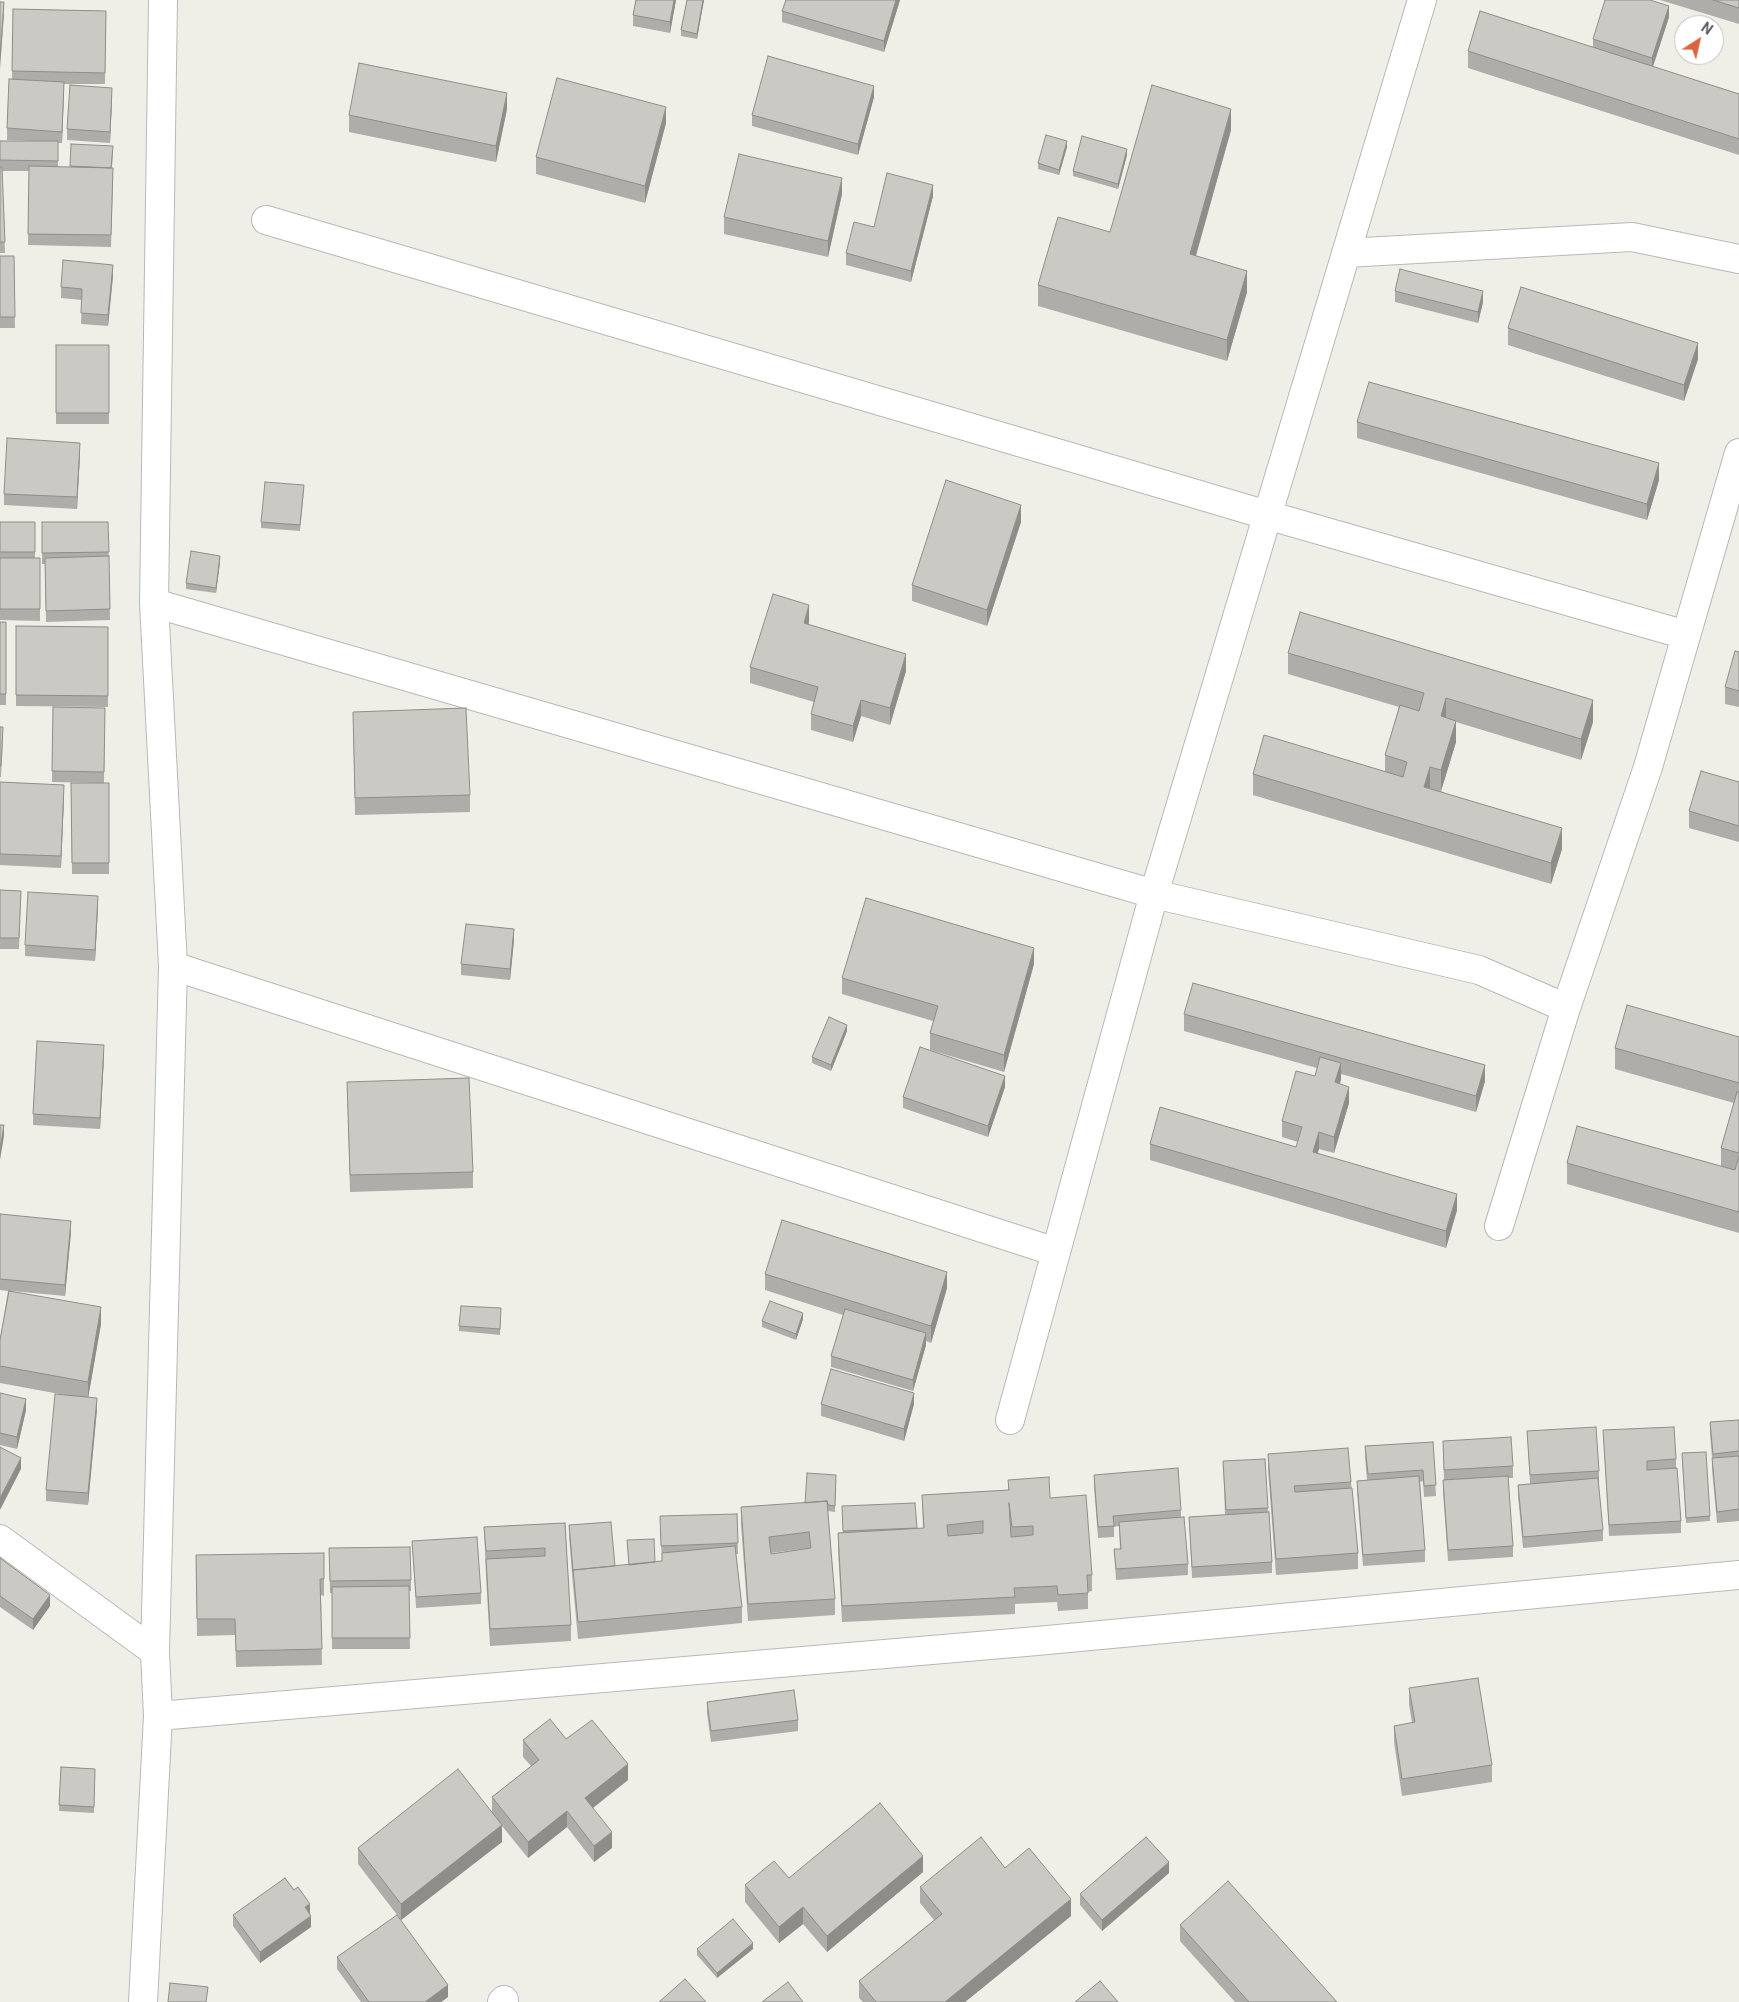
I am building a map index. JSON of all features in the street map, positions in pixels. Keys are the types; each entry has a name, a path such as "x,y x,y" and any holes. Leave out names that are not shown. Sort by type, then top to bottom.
{"street":[{"path":"143,2002 158,1716 155,1652 173,966 154,603 163,0"},
{"path":"1010,1420 1154,894 1422,0"},
{"path":"266,220 1267,516 1686,635"},
{"path":"1346,253 1632,237 1739,259"},
{"path":"1499,1226 1566,1008 1648,767 1739,454"},
{"path":"154,603 1154,894 1479,970 1566,1008"},
{"path":"173,966 1056,1252"},
{"path":"0,1539 155,1652"},
{"path":"158,1716 1056,1640 1739,1575"}],"building":[{"path":"636,0 674,0 670,22 633,15"},
{"path":"687,0 703,0 697,34 681,30"},
{"path":"786,0 896,0 884,41 782,11"},
{"path":"1605,0 1650,0 1669,6 1652,58 1593,39"},
{"path":"1713,0 1739,0 1739,8"},
{"path":"0,2 4,2 0,58"},
{"path":"13,9 106,11 105,73 12,71"},
{"path":"1480,11 1739,94 1739,139 1468,51"},
{"path":"768,56 874,86 858,144 752,115"},
{"path":"359,63 507,93 496,146 349,115"},
{"path":"557,78 666,107 645,186 536,157"},
{"path":"9,79 64,82 62,132 7,128"},
{"path":"70,85 112,88 110,132 67,129"},
{"path":"1152,85 1231,109 1190,254 1247,271 1227,340 1038,285 1058,217 1110,232"},
{"path":"1046,135 1067,141 1059,170 1038,163"},
{"path":"1082,136 1127,149 1118,184 1073,171"},
{"path":"0,141 58,141 58,161 0,160"},
{"path":"71,144 113,146 111,168 70,166"},
{"path":"739,154 842,178 828,241 724,217"},
{"path":"29,166 113,168 111,235 28,234"},
{"path":"0,167 2,167 5,242 0,242"},
{"path":"887,173 933,185 911,271 846,253 854,222 874,227"},
{"path":"0,256 14,256 15,317 0,317"},
{"path":"63,260 113,265 108,315 81,313 82,289 61,287"},
{"path":"1400,269 1483,291 1478,312 1395,291"},
{"path":"1521,287 1698,343 1684,385 1508,328"},
{"path":"56,345 109,345 109,413 56,413"},
{"path":"1369,382 1659,463 1647,504 1357,422"},
{"path":"7,438 80,443 77,497 4,494"},
{"path":"946,480 1021,505 987,610 912,585"},
{"path":"265,482 304,485 300,525 261,522"},
{"path":"0,522 35,522 35,552 0,552"},
{"path":"42,522 108,522 109,552 42,553"},
{"path":"191,551 220,556 216,588 186,583"},
{"path":"109,556 110,609 46,611 45,558"},
{"path":"0,558 40,558 40,609 0,609"},
{"path":"773,594 809,605 804,623 906,654 890,708 861,700 853,726 811,714 818,687 750,667"},
{"path":"1300,612 1593,700 1581,739 1446,698 1441,716 1456,721 1441,770 1430,767 1424,787 1562,828 1551,863 1253,774 1264,735 1403,777 1407,762 1385,755 1400,705 1419,711 1424,693 1288,653"},
{"path":"0,622 6,622 6,694 0,694"},
{"path":"16,626 108,627 108,696 16,695"},
{"path":"1735,651 1739,652 1739,691 1725,687"},
{"path":"53,707 105,708 104,772 52,771"},
{"path":"466,708 470,795 355,798 353,712"},
{"path":"0,727 3,727 1,766 0,765"},
{"path":"1701,771 1739,782 1739,826 1689,811"},
{"path":"0,782 64,785 61,856 0,854"},
{"path":"71,783 109,783 109,863 72,863"},
{"path":"0,890 21,891 19,938 0,938"},
{"path":"28,892 98,896 95,950 25,945"},
{"path":"866,898 1034,948 1004,1055 930,1033 938,1006 842,978"},
{"path":"466,924 514,929 510,969 461,964"},
{"path":"1193,983 1485,1065 1476,1096 1184,1014"},
{"path":"1627,1005 1739,1037 1739,1083 1615,1048"},
{"path":"829,1017 847,1025 831,1065 812,1057"},
{"path":"37,1041 104,1045 100,1118 33,1114"},
{"path":"920,1047 1005,1076 988,1126 903,1097"},
{"path":"1320,1057 1341,1063 1335,1082 1349,1087 1334,1137 1319,1132 1313,1152 1457,1194 1446,1231 1150,1144 1160,1107 1296,1147 1302,1127 1282,1121 1296,1071 1315,1076"},
{"path":"469,1078 473,1172 350,1175 347,1082"},
{"path":"1737,1092 1739,1092 1739,1153 1721,1148"},
{"path":"0,1125 4,1125 0,1149"},
{"path":"1577,1126 1735,1170 1739,1156 1739,1212 1567,1163"},
{"path":"0,1214 71,1221 65,1285 0,1279"},
{"path":"782,1220 947,1272 931,1326 765,1274"},
{"path":"9,1291 101,1307 88,1382 0,1366 0,1340"},
{"path":"770,1301 803,1313 796,1334 762,1321"},
{"path":"461,1306 501,1308 500,1329 459,1326"},
{"path":"845,1309 926,1333 913,1380 831,1356"},
{"path":"831,1369 914,1393 904,1429 821,1404"},
{"path":"0,1393 26,1399 17,1437 0,1433"},
{"path":"55,1394 97,1398 88,1493 46,1490"},
{"path":"1739,1420 1739,1451 1713,1454 1710,1422"},
{"path":"1596,1427 1599,1471 1530,1475 1527,1431"},
{"path":"1674,1427 1676,1459 1647,1461 1647,1470 1677,1468 1681,1521 1609,1525 1603,1430"},
{"path":"1511,1437 1513,1466 1444,1470 1443,1441"},
{"path":"1433,1442 1436,1485 1424,1486 1423,1470 1368,1474 1365,1446"},
{"path":"0,1447 21,1458 0,1498"},
{"path":"1348,1448 1351,1482 1294,1486 1295,1492 1352,1488 1358,1553 1276,1559 1268,1454"},
{"path":"1706,1452 1710,1516 1686,1518 1682,1453"},
{"path":"1739,1456 1739,1509 1717,1512 1712,1458"},
{"path":"1265,1459 1268,1508 1226,1510 1223,1461"},
{"path":"1178,1468 1181,1510 1113,1516 1114,1526 1098,1527 1094,1475"},
{"path":"807,1473 836,1475 835,1506 828,1505 827,1501 805,1503"},
{"path":"1419,1476 1425,1550 1363,1555 1357,1481"},
{"path":"1508,1476 1513,1546 1448,1550 1443,1480"},
{"path":"1049,1477 1050,1498 1086,1495 1092,1575 1087,1575 1088,1593 1058,1595 1057,1586 1014,1588 1015,1597 842,1606 838,1533 924,1528 922,1495 1009,1490 1008,1480","holes":["1009,1503 1012,1527 1033,1526 1033,1535 1011,1537","983,1521 983,1533 948,1536 947,1525"]},
{"path":"1598,1478 1603,1530 1523,1537 1518,1485"},
{"path":"827,1501 835,1599 748,1604 741,1507","holes":["809,1532 811,1548 771,1554 769,1537"]},
{"path":"915,1503 917,1528 843,1531 842,1506"},
{"path":"1269,1512 1272,1562 1192,1567 1189,1517"},
{"path":"737,1514 738,1543 661,1546 660,1516"},
{"path":"1184,1517 1188,1564 1116,1569 1114,1549 1121,1549 1119,1522"},
{"path":"611,1522 615,1566 573,1571 569,1525"},
{"path":"565,1523 571,1625 490,1629 486,1559 545,1556 545,1548 486,1551 484,1527"},
{"path":"477,1537 481,1593 416,1597 412,1541"},
{"path":"654,1539 655,1562 629,1565 627,1540"},
{"path":"735,1546 742,1607 578,1622 573,1570 662,1561 662,1553"},
{"path":"410,1547 411,1580 330,1581 329,1548"},
{"path":"324,1553 324,1579 320,1579 322,1649 236,1651 235,1619 197,1619 196,1555"},
{"path":"0,1558 50,1595 33,1619 0,1596"},
{"path":"409,1586 410,1638 332,1638 332,1587"},
{"path":"1478,1678 1492,1765 1402,1779 1394,1726 1415,1722 1409,1688"},
{"path":"794,1690 798,1720 711,1731 707,1702"},
{"path":"550,1719 566,1739 592,1720 628,1764 585,1798 612,1832 594,1846 567,1811 528,1842 492,1797 539,1760 523,1740"},
{"path":"61,1767 95,1769 94,1807 59,1805"},
{"path":"458,1769 502,1825 401,1904 358,1848"},
{"path":"880,1803 923,1856 827,1936 803,1907 779,1927 745,1885 774,1861 789,1878"},
{"path":"981,1837 1005,1868 1029,1848 1071,1899 945,2002 876,2002 859,1981 942,1914 920,1887"},
{"path":"1146,1837 1169,1862 1102,1920 1080,1894"},
{"path":"285,1878 294,1890 298,1887 310,1904 305,1907 311,1916 260,1952 233,1915"},
{"path":"1228,1881 1337,2002 1249,2002 1180,1925"},
{"path":"397,1915 448,1985 425,2002 369,2002 337,1957"},
{"path":"733,1919 753,1943 717,1973 697,1949"},
{"path":"685,1979 706,2002 659,2002"},
{"path":"1100,1981 1118,2002 1075,2002"},
{"path":"788,1982 803,2002 762,2002"},
{"path":"170,1983 208,1987 206,2002 168,2002"}]}
